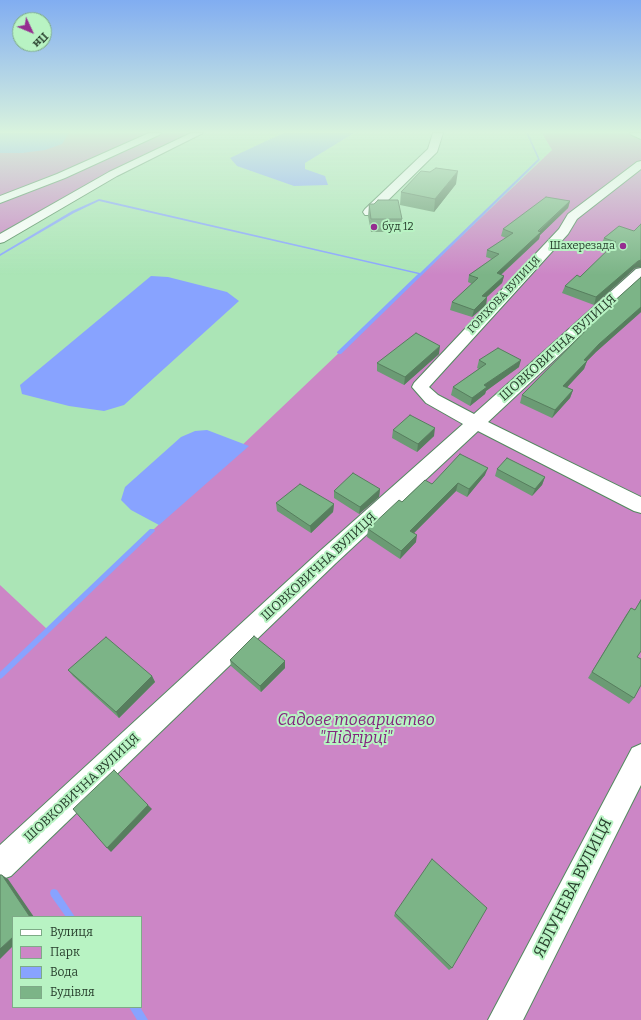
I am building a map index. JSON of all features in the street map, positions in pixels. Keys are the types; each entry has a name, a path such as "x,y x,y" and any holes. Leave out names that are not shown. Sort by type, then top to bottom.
{"street":[{"path":"0,200 49,181"},
{"path":"0,239 102,181"},
{"path":"369,212 401,181"},
{"name":"ГОРІХОВА ВУЛИЦЯ","path":"476,423 432,399 420,387 564,231 572,217 619,181"},
{"name":"ШОВКОВИЧНА ВУЛИЦЯ","path":"0,865 328,557 641,272"},
{"path":"476,423 641,506"},
{"name":"ЯБЛУНЕВА ВУЛИЦЯ","path":"505,1020 641,757"}],"green space":[{"path":"0,181 102,181 0,239"},
{"name":"Садове товариство \"Підгірці\"","path":"520,181 641,181 641,1020 0,1020 0,585 48,630"}],"water":[{"path":"279,181 327,181 328,185 294,186"},
{"path":"151,276 168,277 227,292 239,301 124,405 104,411 69,406 22,394 20,385"},
{"path":"207,430 249,446 159,525 131,510 121,500 125,487 181,437 195,431"}],"building":[{"path":"412,181 450,181 435,199 401,192"},
{"path":"546,197 570,201 538,231 541,232 497,273 504,276 482,296 487,297 474,310 452,302 478,278 469,275 499,254 487,250 513,233 503,229"},
{"path":"378,200 398,200 402,219 371,219 369,204 374,204"},
{"path":"641,224 641,260 596,297 565,286 577,275 580,277 616,242 604,238 619,226 634,231"},
{"path":"641,277 641,307 599,344 584,360 587,361 563,386 573,390 555,410 522,395 602,314 613,305 611,304"},
{"path":"416,333 440,346 405,377 377,363"},
{"path":"498,348 521,360 484,385 487,387 472,398 453,387 486,364 479,360"},
{"path":"410,415 435,428 418,444 393,430"},
{"path":"460,454 488,468 469,489 458,483 410,531 417,535 401,551 368,529 399,500 402,502 425,480 432,484"},
{"path":"507,458 545,477 535,489 497,469"},
{"path":"353,473 380,489 360,507 334,491"},
{"path":"300,484 334,504 310,526 276,503"},
{"path":"641,600 641,651 637,657 641,659 641,685 634,698 592,672 631,608 635,610"},
{"path":"254,636 285,661 260,686 230,660"},
{"path":"106,637 152,676 116,712 68,670"},
{"path":"114,770 148,805 107,848 73,809"},
{"path":"432,859 487,908 452,968 395,913"},
{"path":"0,875 2,875 29,916 12,916 12,938 0,949"}],"waterway":[{"path":"421,274 517,181"},
{"path":"0,255 73,212 99,200 421,274"},
{"path":"339,353 421,274"},
{"path":"0,676 152,531"},
{"path":"54,893 70,916"},
{"path":"135,1008 143,1020"}],"place":[{"name":"буд 12","path":"374,227"},
{"name":"Шахерезада","path":"623,246"}]}
